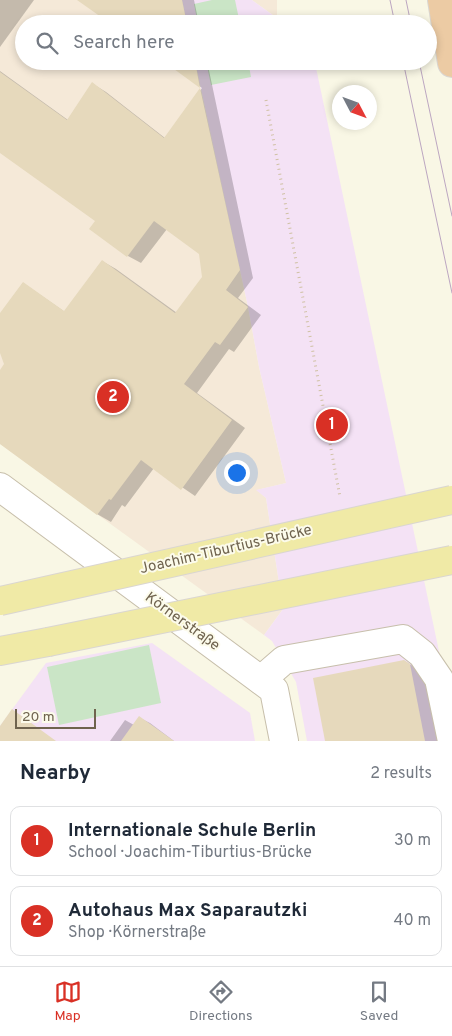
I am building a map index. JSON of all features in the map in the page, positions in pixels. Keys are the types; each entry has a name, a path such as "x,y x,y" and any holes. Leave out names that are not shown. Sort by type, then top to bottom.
{"highway":[{"path":"442,0 452,63"}],"main road":[{"name":"Joachim-Tiburtius-Brücke","path":"0,600 452,500"},
{"path":"0,652 452,560"}],"street":[{"name":"Körnerstraße","path":"0,487 274,690 284,741"},
{"path":"261,680 284,660 403,639 422,654 440,679 452,741"}],"path":[{"path":"266,100 340,500"}],"shaded area":[{"path":"0,0 182,0 185,15 15,15 15,70 197,70 248,307 259,367 286,483 257,490 266,498 283,609 264,635 0,444"},
{"path":"182,0 252,0 273,15 185,15"},
{"path":"252,0 277,0 277,15 273,15"},
{"path":"197,70 316,70 452,713 452,741 307,741 296,682 272,641 264,635 283,609 266,498 256,490 286,483 259,367 248,307"},
{"path":"152,643 250,713 255,741 0,741 0,726 46,663"}],"green space":[{"path":"212,0 235,0 238,15 196,15 194,4"},
{"path":"208,70 250,70 251,77 211,85"},
{"path":"149,645 161,703 59,725 47,667"}],"building":[{"path":"77,0 182,0 185,15 98,15"},
{"path":"175,70 197,70 200,88"},
{"path":"0,72 67,120 92,82 164,138 200,88 240,270 226,290 248,307 220,345 215,342 184,384 232,420 181,490 141,460 111,500 109,499 97,515 0,444 0,370 4,364 0,353 0,313 23,282 64,311 102,260 175,313 202,277 199,254 154,221 127,257 89,229 95,221 0,153"},
{"path":"404,660 410,664 425,741 325,741 313,678"},
{"path":"12,709 56,741 0,741 0,726"},
{"path":"139,716 174,741 121,741"}],"tram line":[{"path":"390,0 393,15"},
{"path":"406,0 409,15"},
{"path":"405,70 452,293"},
{"path":"421,70 452,216"}],"place":[{"name":"Autohaus Max Saparautzki","path":"113,397"},
{"name":"Internationale Schule Berlin","path":"332,425"}]}
